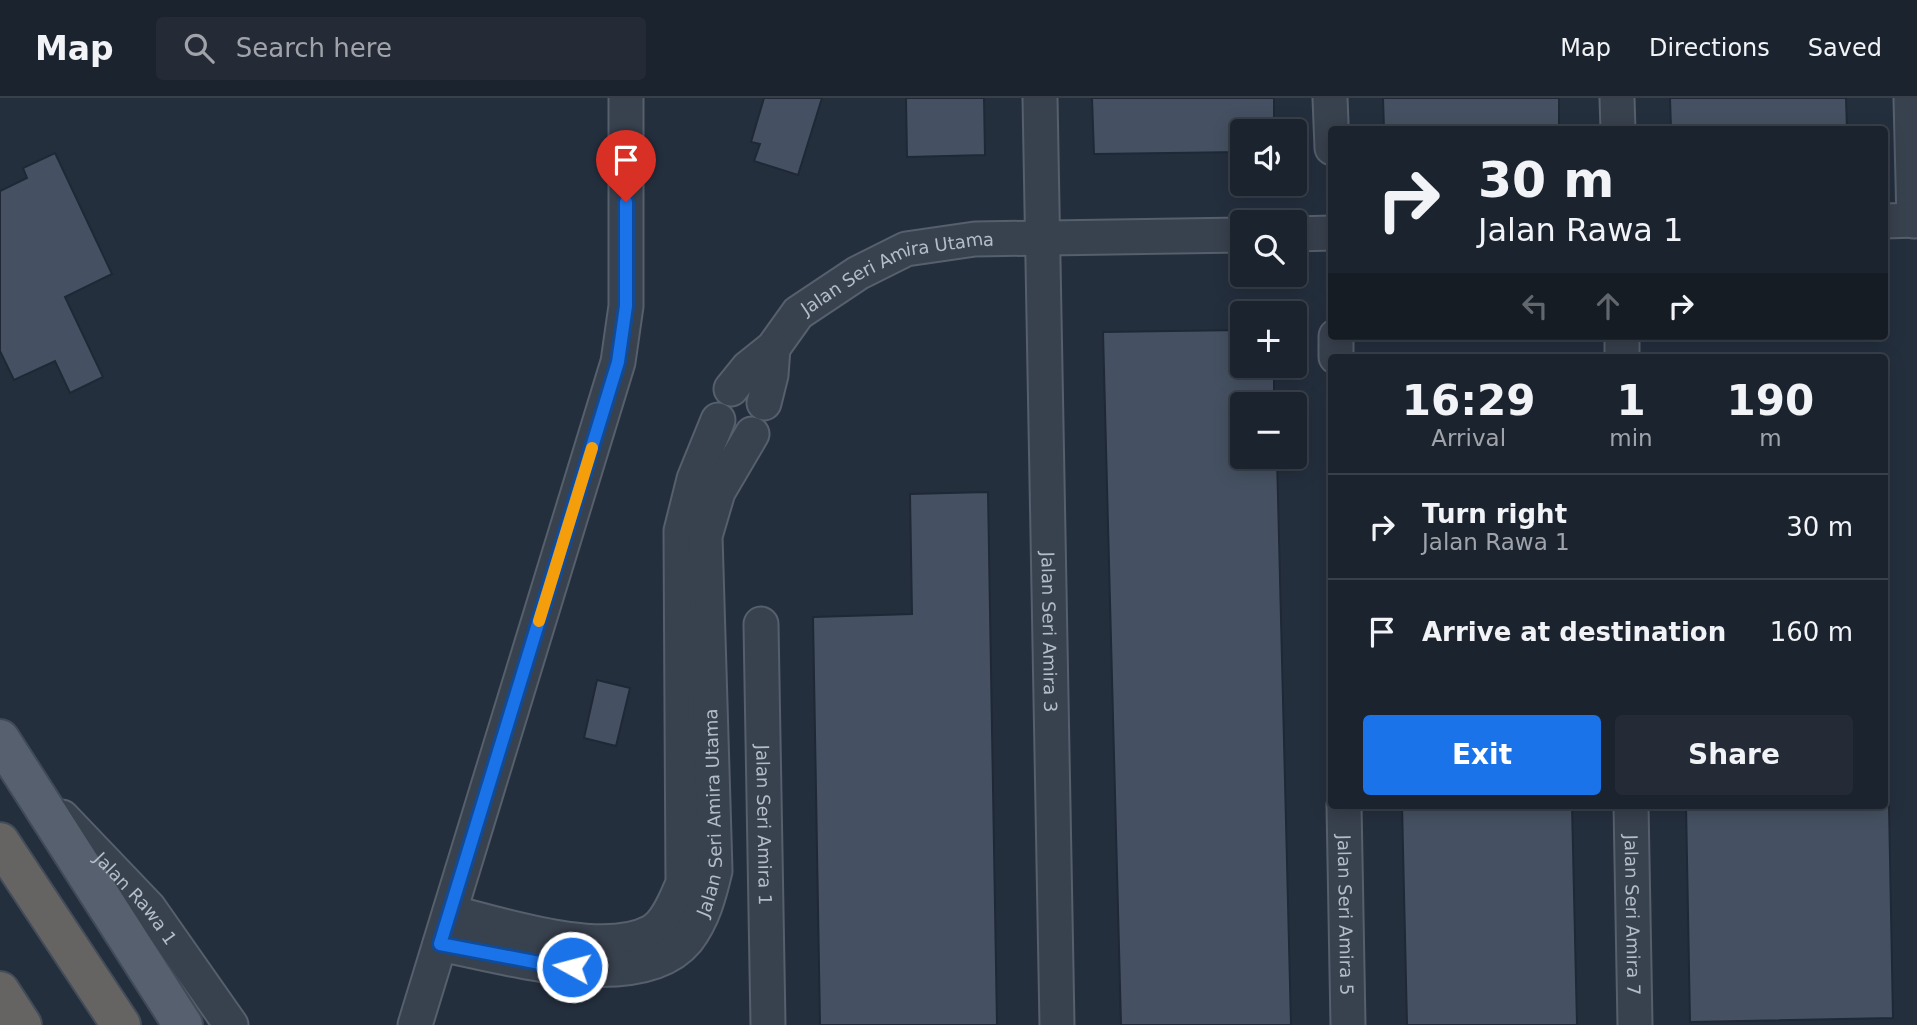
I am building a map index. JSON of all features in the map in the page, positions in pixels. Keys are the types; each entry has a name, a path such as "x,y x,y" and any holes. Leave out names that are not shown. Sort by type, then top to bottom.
{"highway":[{"path":"0,842 121,1025"},
{"path":"0,991 22,1025"}],"main road":[{"path":"0,739 15,774 183,1025"}],"street":[{"path":"415,1025 618,362 626,306 626,98"},
{"name":"Jalan Seri Amira 3","path":"1040,98 1057,1025"},
{"path":"1331,98 1332,126"},
{"path":"1617,98 1618,126"},
{"path":"1905,221 1911,98"},
{"path":"1307,234 1328,233"},
{"name":"Jalan Seri Amira Utama","path":"731,389 748,368 773,348 798,313 858,273 906,249 975,239 1230,235"},
{"name":"Jalan Seri Amira Utama","path":"764,403 771,375 773,348"},
{"name":"Jalan Seri Amira Utama","path":"440,944 550,965 615,971 660,961 686,941 706,909 715,871 705,536 718,492 728,440 694,479 681,531 683,883 671,909 653,932 623,942 555,939 450,912"},
{"name":"Jalan Seri Amira 1","path":"761,624 768,1025"},
{"name":"Jalan Rawa 1","path":"15,774 149,908 231,1025"},
{"name":"Jalan Seri Amira 5","path":"1344,809 1348,1025"},
{"name":"Jalan Seri Amira 7","path":"1631,809 1635,1025"}],"building":[{"path":"764,98 822,98 798,175 754,161 760,144 751,142"},
{"path":"906,98 984,98 985,155 907,157"},
{"path":"1092,98 1274,98 1274,119 1230,119 1230,152 1094,154"},
{"path":"1383,98 1559,98 1559,126 1384,126"},
{"path":"1670,98 1846,98 1847,126 1671,126"},
{"path":"55,153 112,274 65,297 103,377 70,393 55,361 14,380 0,351 0,191 27,178 23,168"},
{"path":"1230,330 1230,378 1274,378 1274,392 1230,392 1230,469 1277,469 1291,1025 1121,1025 1103,332"},
{"path":"988,492 997,1025 820,1025 813,617 912,614 910,494"},
{"path":"597,680 630,688 616,746 584,738"},
{"path":"1889,805 1893,1018 1690,1022 1686,809 1888,809"},
{"path":"1402,809 1572,809 1577,1025 1407,1025"}],"slow traffic":[{"path":"539,621 592,448"}],"route":[{"path":"572,967 440,944 618,362 626,306 626,202"}]}
